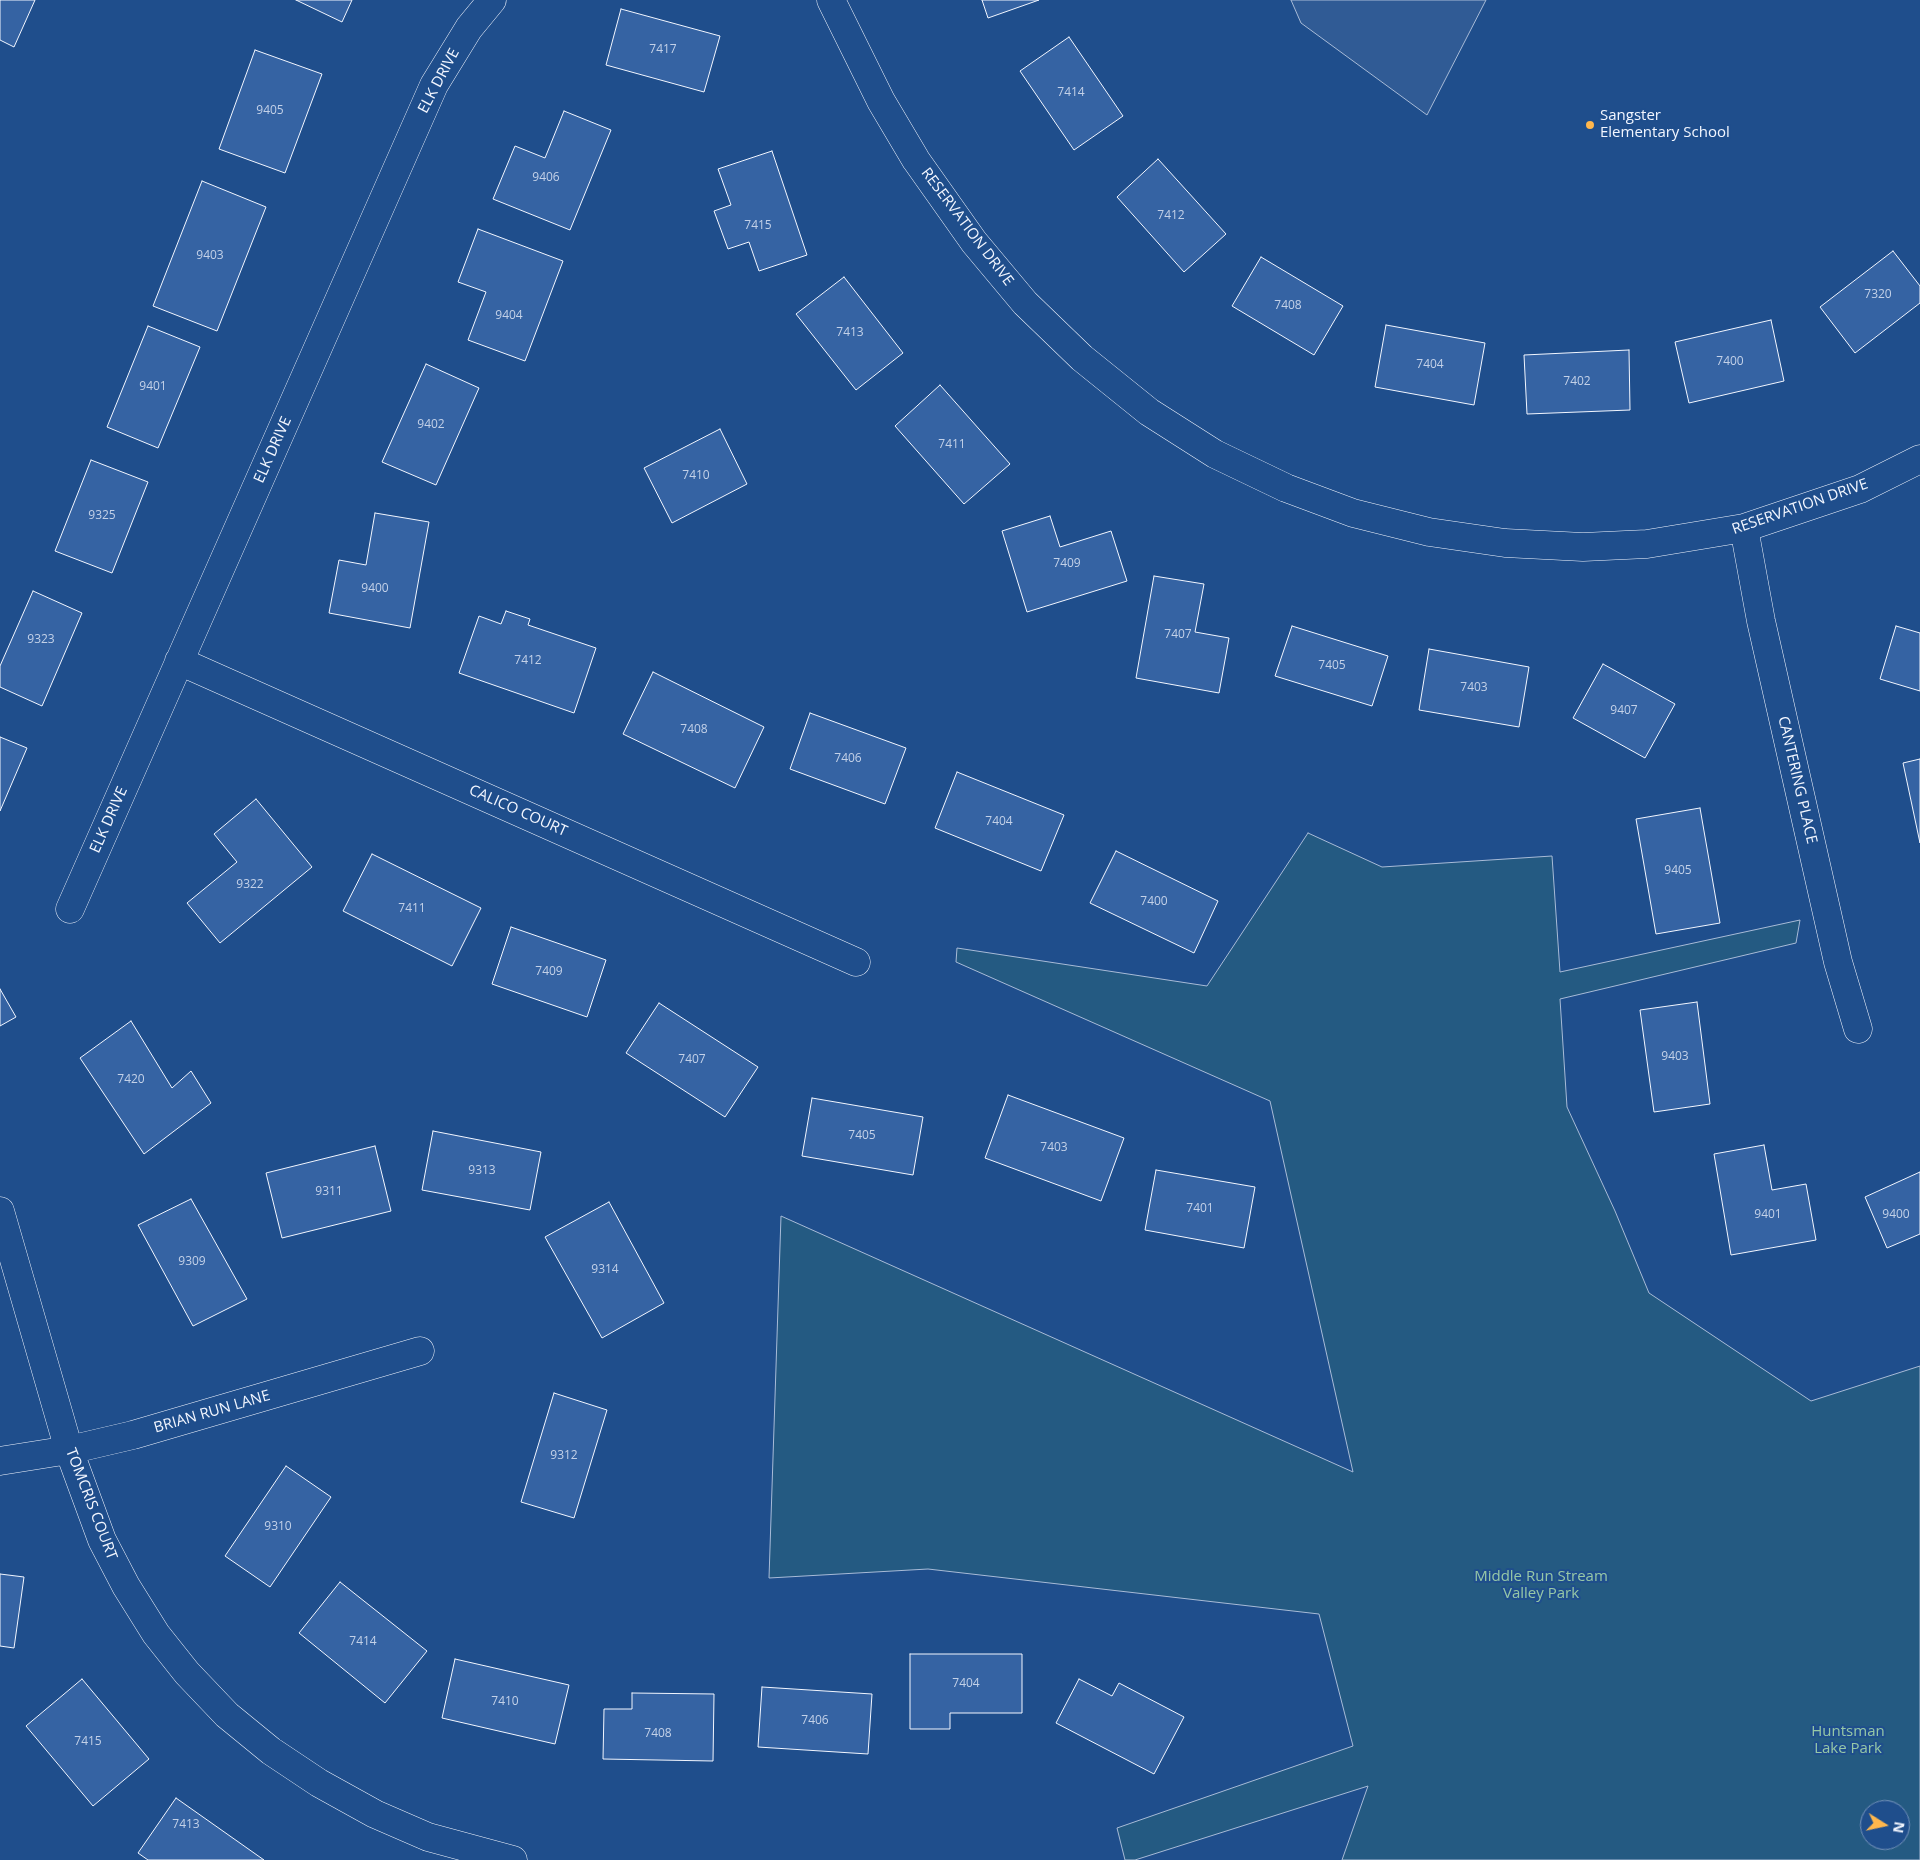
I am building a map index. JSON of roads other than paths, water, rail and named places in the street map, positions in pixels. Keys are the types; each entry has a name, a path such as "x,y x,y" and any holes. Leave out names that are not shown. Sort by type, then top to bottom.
{"street":[{"name":"ELK DRIVE","path":"70,909 434,85 469,28 492,0"},
{"name":"RESERVATION DRIVE","path":"832,0 882,101 916,160 974,242 1025,303 1082,358 1149,412 1215,454 1286,488 1353,513 1429,532 1505,543 1583,547 1647,544 1744,528 1860,488 1920,459"},
{"name":"CANTERING PLACE","path":"1744,528 1761,620 1832,934 1858,1029"},
{"name":"CALICO COURT","path":"179,660 856,962"},
{"name":"TOMCRIS COURT","path":"0,1211 69,1450 102,1540 126,1586 156,1634 187,1673 227,1715 271,1751 319,1784 375,1814 428,1837 513,1860"},
{"name":"BRIAN RUN LANE","path":"0,1462 69,1450 134,1435 420,1351"}],"place":[{"name":"Sangster Elementary School","path":"1590,125"}],"park label":[{"name":"Middle Run Stream Valley Park","path":"1541,1586"},
{"name":"Huntsman Lake Park","path":"1848,1740"}]}
